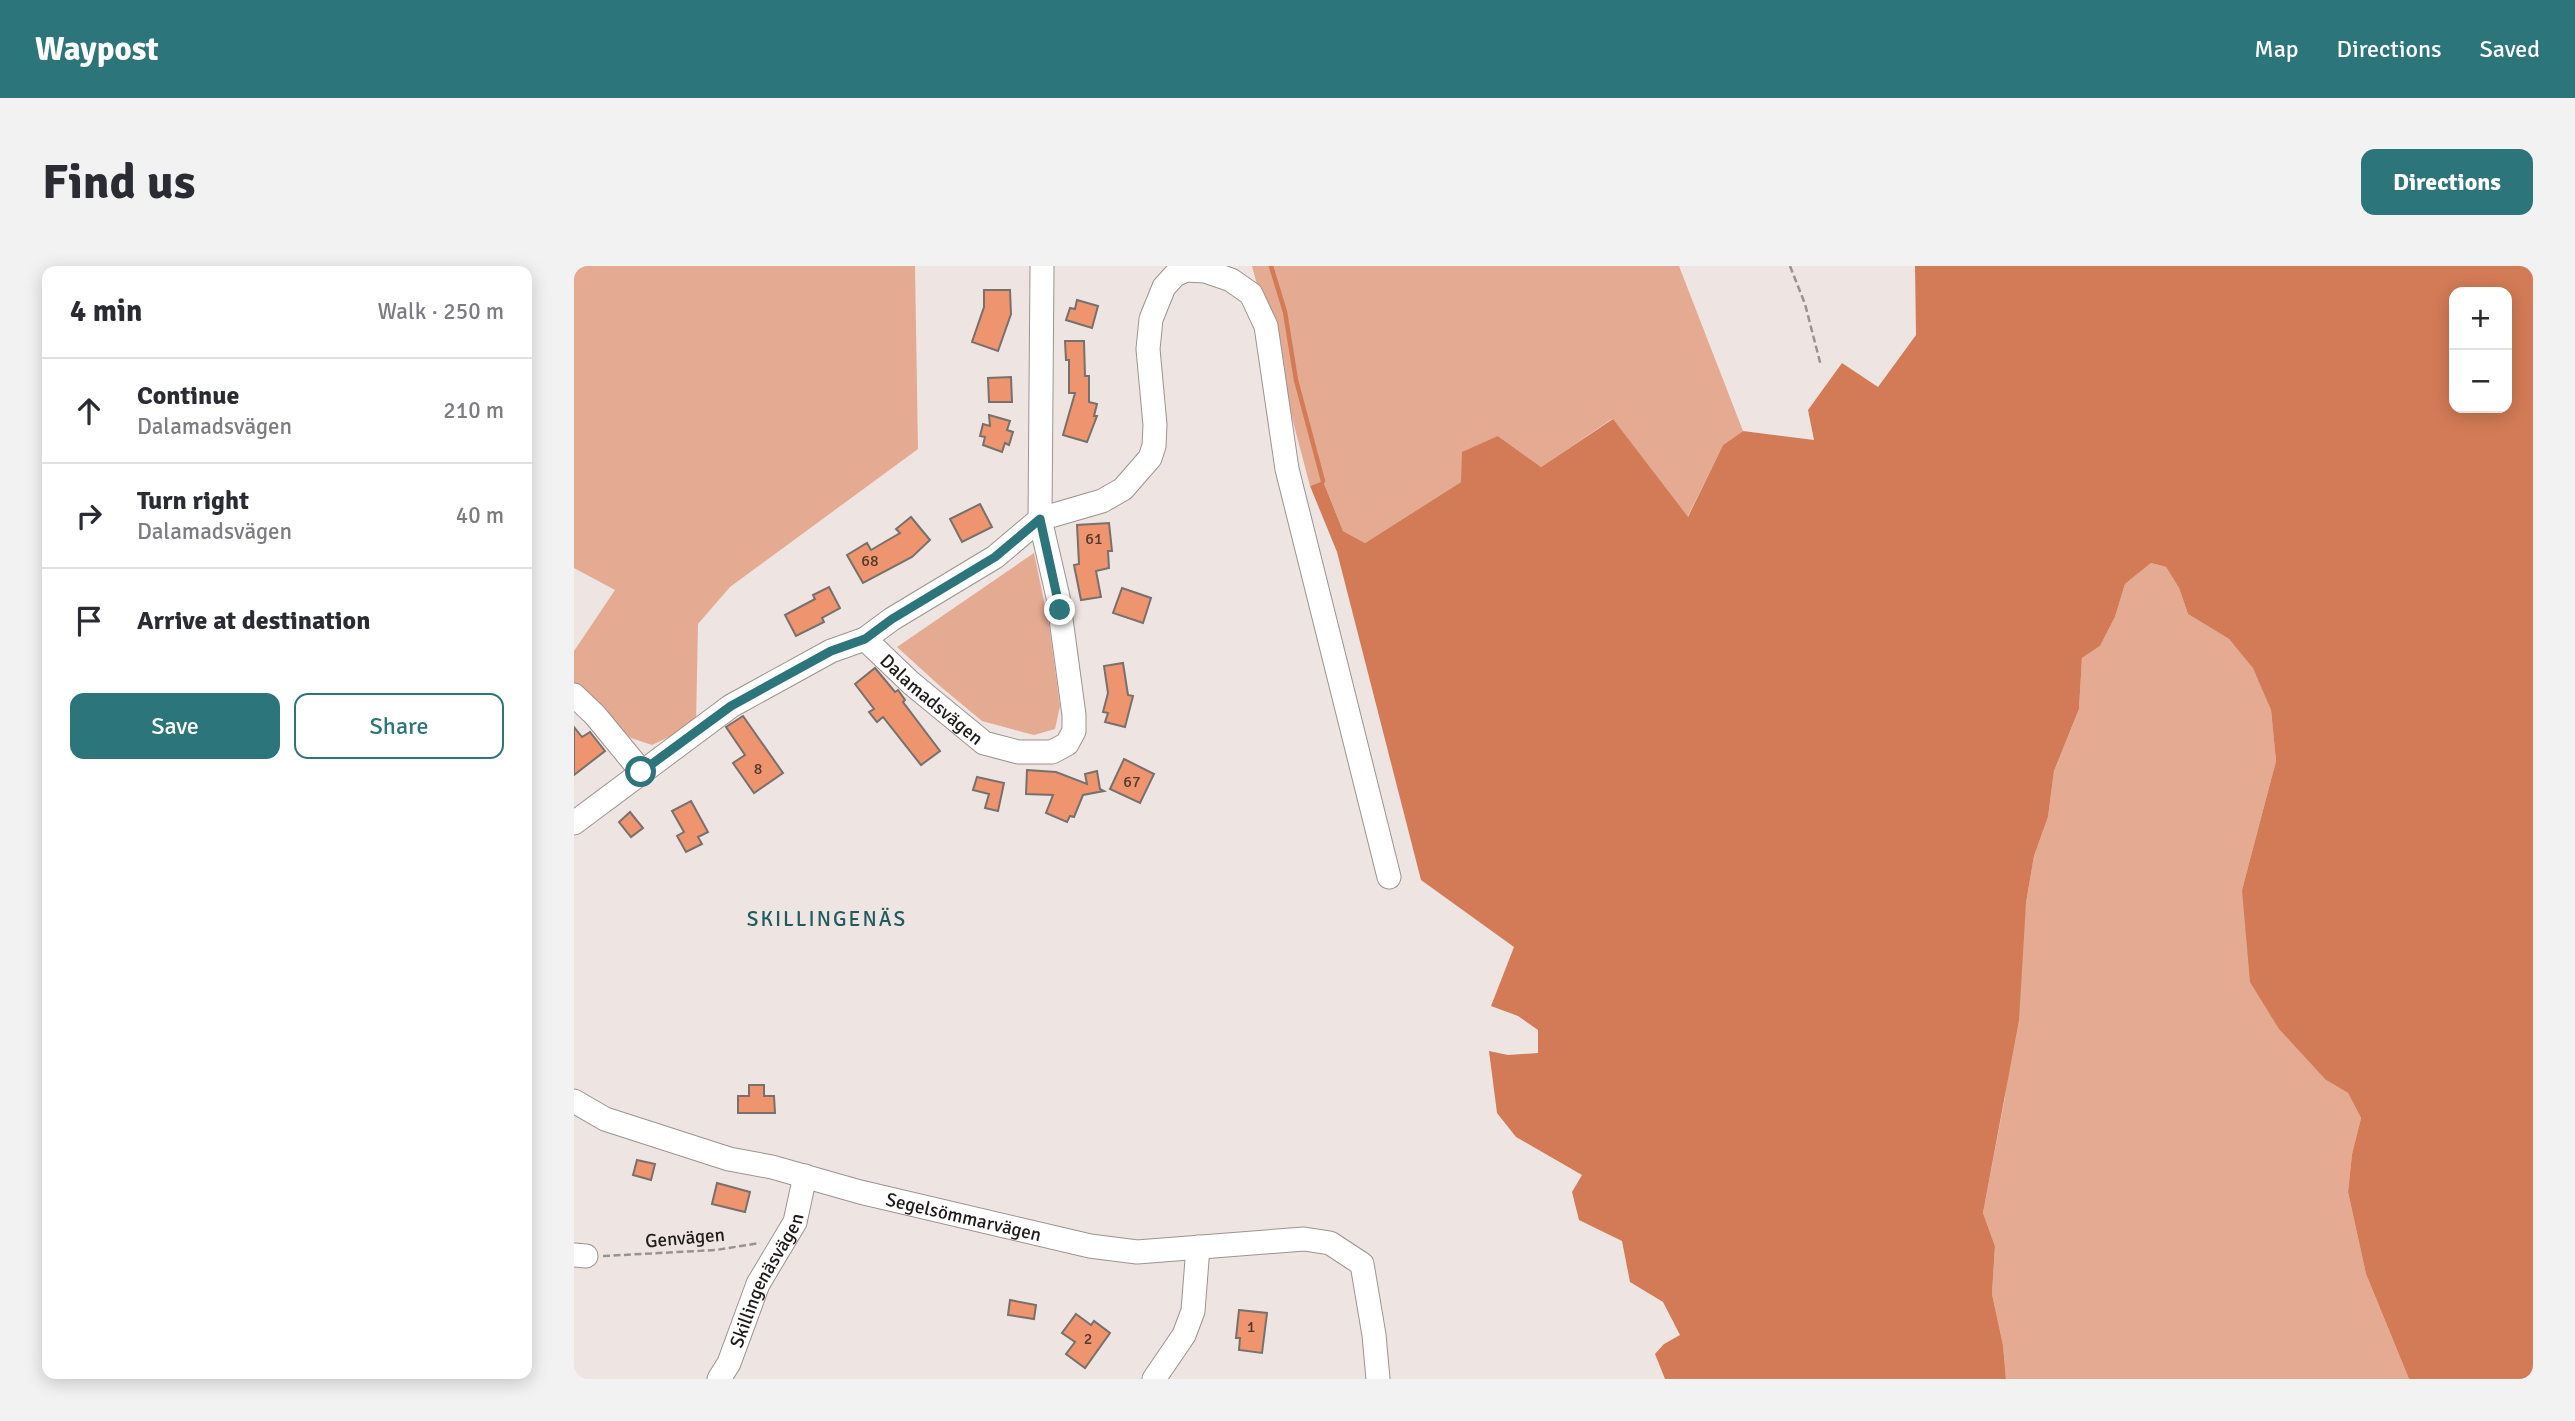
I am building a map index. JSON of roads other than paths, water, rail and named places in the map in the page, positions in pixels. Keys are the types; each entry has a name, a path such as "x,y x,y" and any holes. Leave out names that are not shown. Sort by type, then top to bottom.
{"street":[{"name":"Dalamadsvägen","path":"865,639 911,684 984,743 1018,752 1052,752 1067,744 1074,731 1058,597 1040,519 1042,266"},
{"path":"1040,519 1102,501 1123,489 1150,458 1154,446 1155,425 1149,349 1151,319 1164,287 1175,275 1186,270 1205,271 1231,280 1251,294 1266,326 1287,469 1389,877"},
{"name":"Dalamadsvägen","path":"574,823 731,706 831,651 865,639 892,619 995,557 1040,519"},
{"path":"574,695 595,715 641,772"},
{"name":"Segelsömmarvägen","path":"574,1101 605,1119 729,1159 1090,1247 1137,1252 1304,1239 1330,1243 1362,1264 1374,1335 1378,1379"},
{"name":"Skillingenäsvägen","path":"719,1379 729,1363 758,1284 795,1222 805,1176"},
{"path":"1154,1379 1184,1335 1193,1311 1198,1247"}],"waterway":[{"path":"1271,266 1285,312 1296,380 1323,481"}],"district":[{"name":"SKILLINGENÄS","path":"827,919"}]}
